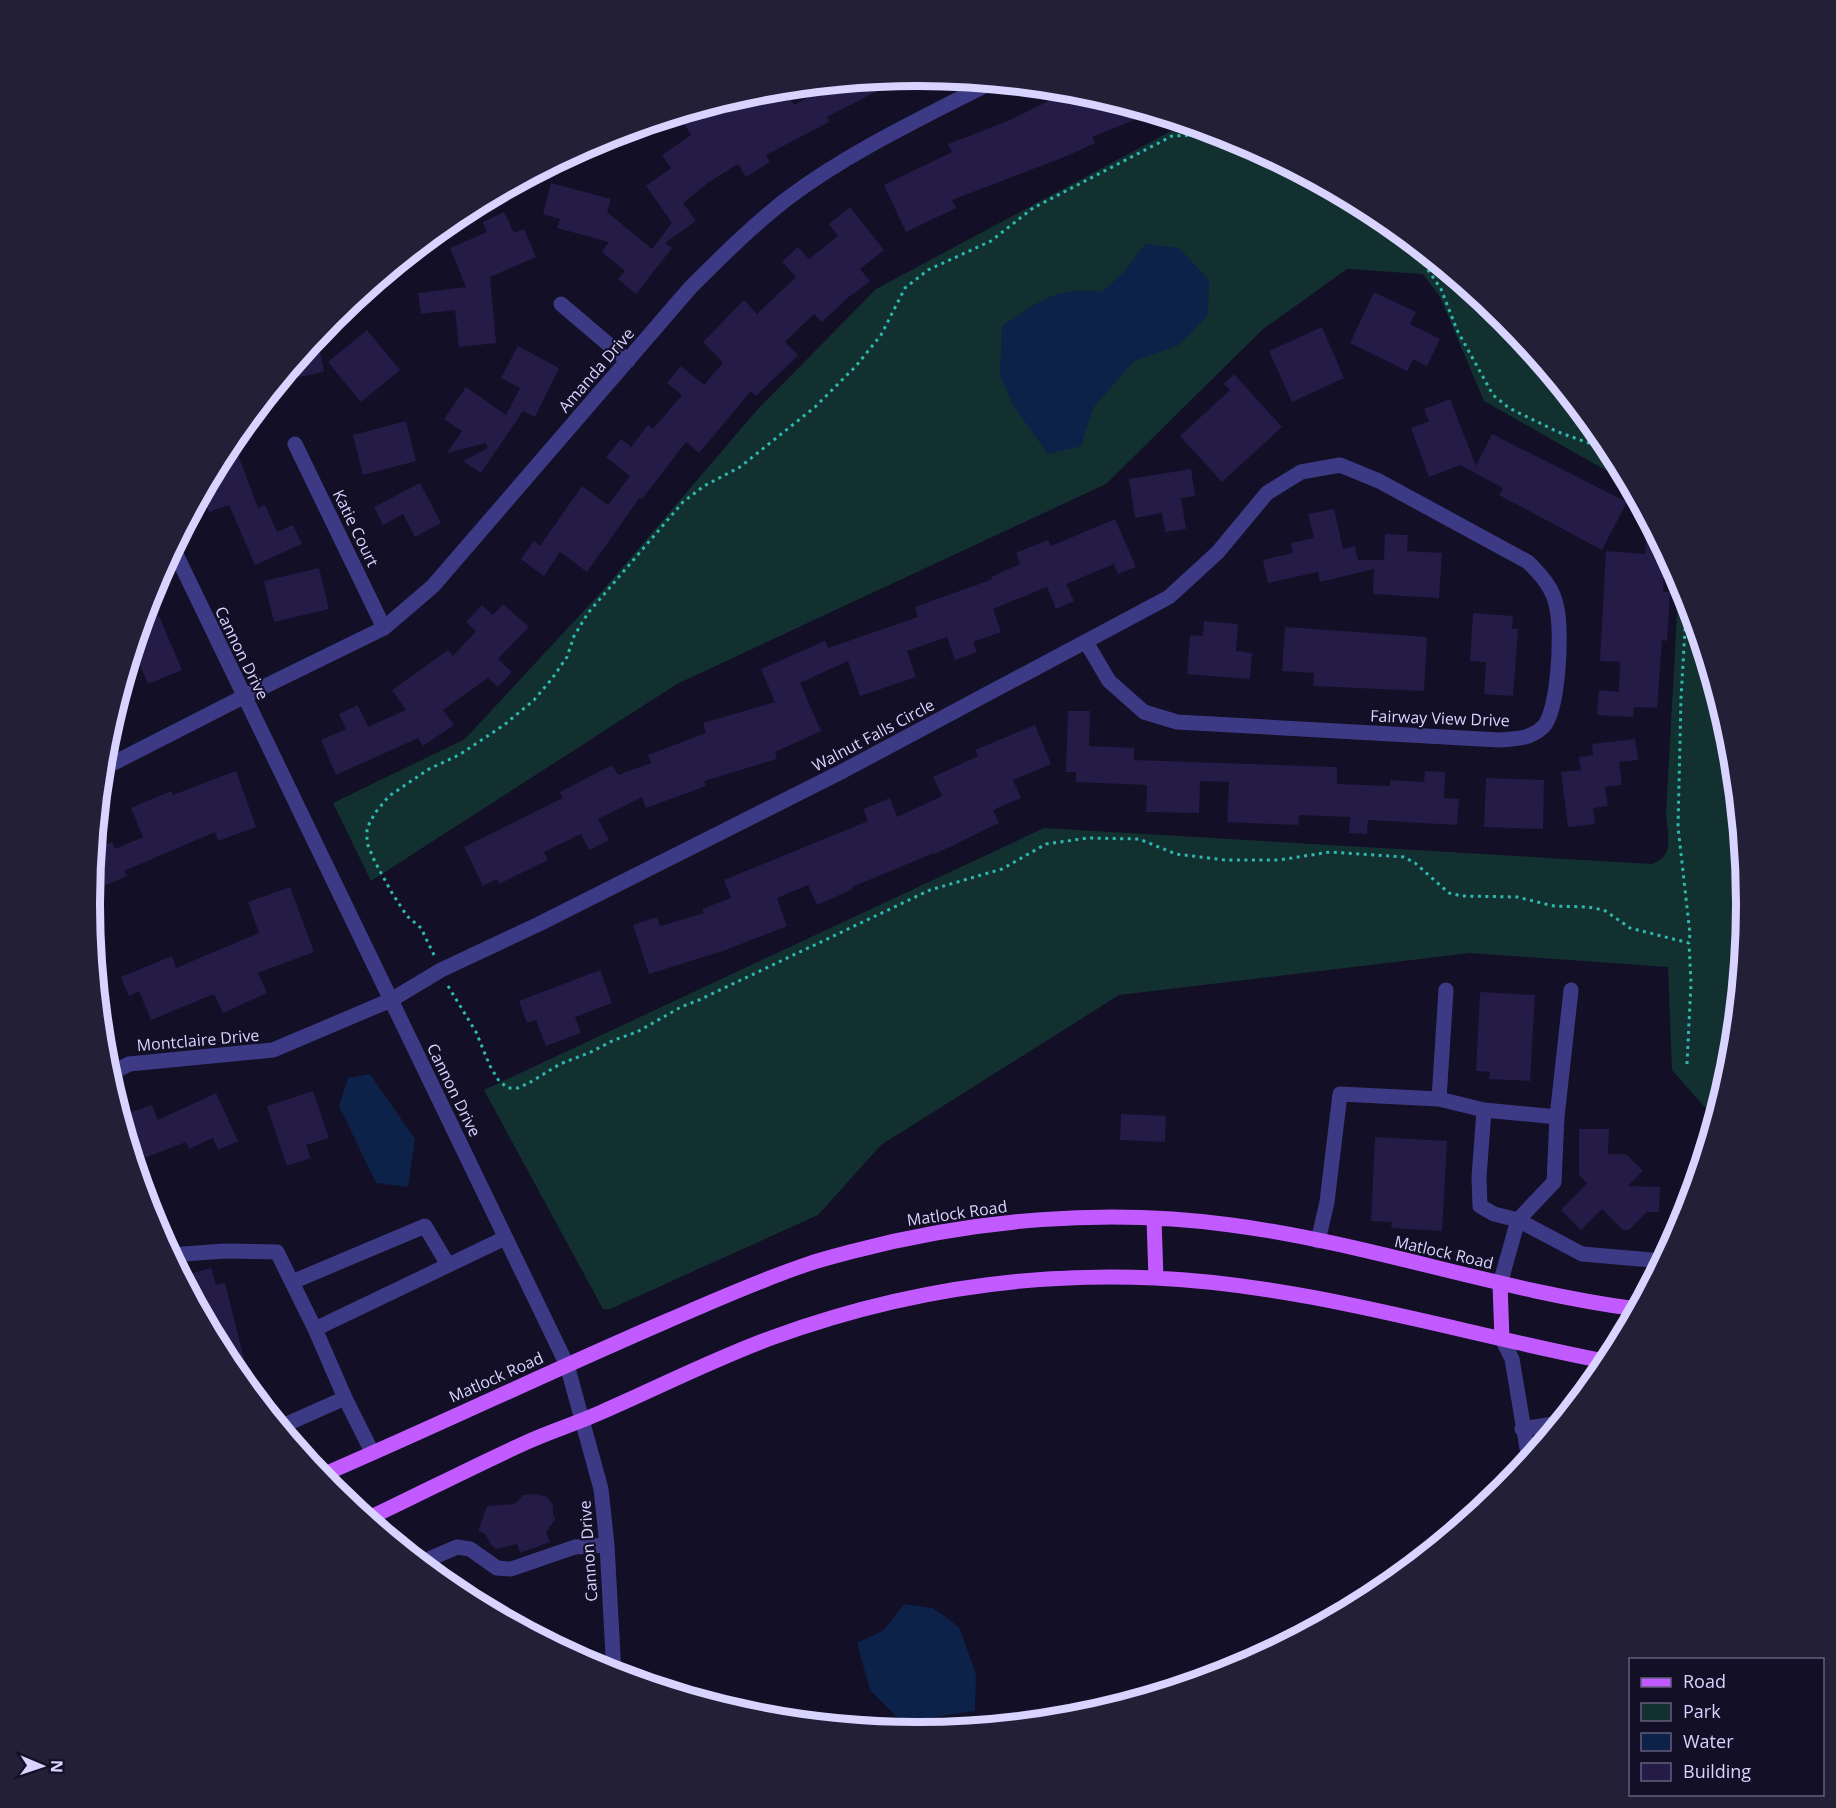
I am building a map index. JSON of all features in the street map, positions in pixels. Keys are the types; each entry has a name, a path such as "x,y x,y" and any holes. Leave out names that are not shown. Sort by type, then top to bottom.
{"main road":[{"name":"Matlock Road","path":"329,1472 729,1294 809,1263 900,1239 982,1225 1055,1218 1154,1219 1231,1225 1318,1241 1500,1284 1601,1305 1630,1308"},
{"path":"1154,1219 1156,1278"},
{"path":"374,1516 529,1441 583,1421 770,1339 846,1313 916,1296 1002,1282 1081,1277 1156,1278 1236,1286 1329,1299 1598,1360"},
{"path":"1500,1284 1502,1339"}],"street":[{"name":"Amanda Drive","path":"112,764 384,628 433,586 690,288 735,243 789,198 863,148 980,88"},
{"path":"561,304 628,361"},
{"name":"Katie Court","path":"295,444 384,628"},
{"name":"Walnut Falls Circle","path":"391,999 441,970 539,924 843,771 1169,597 1218,552 1268,493 1301,472 1340,465"},
{"name":"Fairway View Drive","path":"1086,642 1109,681 1144,712 1177,723 1500,740 1524,739 1544,726 1555,701 1559,634 1557,607 1547,581 1528,562 1379,481 1340,465"},
{"name":"Cannon Drive","path":"177,559 567,1365 601,1489 607,1545 613,1663"},
{"path":"1439,1099 1446,990"},
{"path":"1500,1284 1518,1220 1554,1182 1557,1117 1571,990"},
{"name":"Montclaire Drive","path":"117,1071 129,1064 273,1050 391,999"},
{"path":"1318,1241 1327,1202 1340,1094 1439,1099 1485,1110 1557,1117"},
{"path":"1485,1110 1479,1177 1480,1206 1494,1214 1518,1220 1582,1254 1655,1260"},
{"path":"292,1282 424,1226 448,1265"},
{"path":"315,1329 505,1238"},
{"path":"179,1254 225,1251 277,1252 372,1452"},
{"path":"1502,1339 1512,1359 1527,1451"},
{"path":"287,1424 345,1398"},
{"path":"1522,1429 1549,1425"},
{"path":"428,1559 457,1547 470,1549 498,1568 511,1569 574,1547 607,1545"}],"path":[{"path":"1200,136 1172,136 1033,208 991,241 928,270 905,288 881,335 856,366 815,407 740,467 704,486 682,502 588,613 574,636 567,657 534,700 504,725 459,755 429,770 389,796 375,813 367,828 367,843 375,862 407,916 421,928 452,994 476,1032 499,1081 508,1088 518,1088 560,1064 637,1032 681,1007 930,890 1002,869 1046,844 1068,839 1139,839 1176,854 1225,860 1279,860 1330,852 1398,856 1415,863 1449,893 1462,896 1517,897 1554,906 1604,910 1630,928 1689,943"},
{"path":"1422,260 1441,289 1457,330 1493,395 1509,408 1558,432 1597,446"},
{"path":"1685,621 1680,709 1678,816 1690,934 1691,983 1687,1064"}],"green space":[{"path":"1177,128 1231,148 1327,195 1373,223 1416,255 1497,325 1533,364 1599,449 1615,476 1484,401 1440,297 1423,274 1347,269 1262,330 1106,484 677,684 371,881 333,803 465,739 604,589 757,410 876,289"},
{"path":"1678,601 1709,692 1721,744 1735,850 1735,958 1721,1064 1710,1113 1672,1070 1668,967 1470,953 1119,995 881,1145 818,1215 610,1309 603,1309 484,1090 1044,828 1652,864 1660,860 1667,850 1666,813"}],"water":[{"path":"1145,244 1179,248 1209,280 1208,315 1179,345 1134,361 1093,408 1081,446 1048,454 1013,405 1000,375 1002,326 1038,303 1059,294 1072,291 1102,292 1124,272"},
{"path":"370,1074 415,1139 408,1187 376,1183 339,1106 348,1078"},
{"path":"904,1604 933,1608 959,1627 976,1674 975,1711 902,1722 870,1690 857,1643 884,1630"}],"building":[{"path":"886,87 827,117 829,122 766,155 770,162 746,177 738,164 709,182 683,203 696,221 665,243 672,248 636,294 618,279 625,271 602,252 609,242 557,228 560,219 543,214 551,183 611,199 607,212 652,249 672,223 646,186 671,168 662,155 691,135 683,122 715,111 718,115 730,107 758,101 789,96 794,105 817,92"},
{"path":"1056,98 1142,117 1092,137 1095,143 1067,156 952,200 956,208 906,232 884,185 952,152 948,144 1010,120"},
{"path":"850,207 884,250 860,269 870,281 853,293 822,322 814,314 785,342 798,355 756,396 751,391 699,453 686,442 642,499 640,497 587,572 560,552 544,576 521,559 534,541 540,546 582,486 608,505 630,476 606,457 621,439 631,447 648,425 653,429 682,395 667,383 681,366 704,385 723,363 703,342 744,300 757,314 796,277 782,262 798,247 809,259 838,236 829,224"},
{"path":"504,212 514,233 524,229 536,257 490,277 496,343 459,347 455,310 421,314 418,293 466,287 450,248 487,232 483,222"},
{"path":"1374,292 1416,312 1410,324 1440,339 1427,366 1413,359 1407,371 1350,343"},
{"path":"1322,327 1344,378 1292,402 1269,351"},
{"path":"367,330 400,370 361,402 328,362"},
{"path":"518,346 559,368 535,417 523,411 481,473 463,461 488,448 486,443 447,453 462,431 444,419 466,387 506,415 520,388 501,378"},
{"path":"319,347 324,372 291,379"},
{"path":"1234,374 1282,427 1222,482 1180,436 1230,390 1224,384"},
{"path":"1450,399 1476,466 1492,434 1627,502 1602,550 1499,495 1503,488 1460,465 1429,477 1411,428 1429,421 1424,409"},
{"path":"406,421 416,461 363,475 353,435"},
{"path":"236,450 258,508 265,505 277,532 293,525 302,544 255,565 229,505 209,512 205,502"},
{"path":"1191,469 1195,496 1181,498 1186,529 1165,532 1162,513 1135,518 1129,479"},
{"path":"420,483 441,523 415,537 403,514 383,525 374,507"},
{"path":"1334,509 1343,549 1355,546 1358,560 1384,560 1385,534 1408,535 1407,551 1442,553 1439,598 1373,594 1374,569 1320,582 1318,572 1268,583 1263,560 1293,553 1291,543 1314,538 1308,514"},
{"path":"1115,519 1136,567 1118,574 1114,564 1066,584 1074,601 1056,609 1047,587 993,609 1001,632 973,642 977,652 955,660 947,637 907,651 916,677 860,696 848,661 800,683 821,731 775,752 777,759 704,781 706,786 646,808 642,797 598,819 609,840 589,850 581,834 544,852 548,860 499,884 497,879 483,886 464,847 563,798 560,792 612,765 618,775 651,763 648,755 706,733 703,723 775,702 761,669 825,641 828,648 918,617 915,607 993,579 991,577 1020,564 1016,553 1048,540 1051,546"},
{"path":"1646,536 1649,536 1664,569 1663,592 1670,592 1667,641 1662,640 1657,708 1634,707 1633,717 1597,715 1599,690 1619,692 1620,662 1600,661 1606,551 1645,554"},
{"path":"319,568 329,609 274,622 264,581"},
{"path":"503,604 529,627 498,659 512,672 498,687 488,678 443,710 454,725 423,746 418,738 336,775 321,740 346,729 339,714 358,705 368,727 406,710 392,690 448,650 453,656 476,631 466,622 482,605 493,615"},
{"path":"1473,613 1513,616 1512,629 1518,629 1513,696 1484,694 1486,662 1470,661"},
{"path":"159,616 182,670 148,684 137,659 151,619"},
{"path":"1204,621 1238,624 1236,651 1252,653 1250,679 1187,674 1190,635 1203,636"},
{"path":"1285,627 1427,637 1424,691 1313,686 1314,673 1282,671"},
{"path":"1068,711 1090,711 1089,746 1134,748 1134,760 1337,767 1337,784 1390,786 1390,780 1424,782 1425,771 1445,772 1444,798 1459,799 1457,825 1368,820 1367,834 1349,833 1350,817 1299,815 1298,825 1227,822 1229,782 1200,781 1199,813 1146,812 1147,785 1076,782 1076,772 1066,772"},
{"path":"1035,725 1051,764 1013,780 1021,798 993,810 999,823 935,854 852,887 853,889 817,905 808,885 777,898 787,926 723,951 649,974 633,925 657,917 660,926 704,913 702,909 731,898 724,880 868,821 863,809 890,798 897,817 942,796 933,777 978,756 975,750"},
{"path":"1635,739 1638,760 1619,762 1622,785 1605,787 1608,806 1593,808 1595,824 1568,827 1561,772 1581,770 1579,757 1593,755 1592,744"},
{"path":"236,771 256,827 218,841 215,832 124,871 127,876 100,888 101,846 112,842 115,849 143,837 131,808 171,791 173,795"},
{"path":"1486,778 1544,780 1543,829 1484,827"},
{"path":"290,887 314,952 258,973 267,993 223,1013 214,994 151,1020 139,991 129,996 121,977 172,956 176,968 259,933 248,902"},
{"path":"600,970 612,1003 575,1017 581,1033 546,1046 536,1020 527,1023 519,1001"},
{"path":"1480,992 1535,995 1530,1081 1489,1079 1490,1072 1476,1071"},
{"path":"313,1091 329,1138 306,1145 311,1158 287,1166 267,1106"},
{"path":"216,1093 238,1141 218,1150 213,1138 189,1149 186,1142 141,1159 126,1114 152,1105 158,1120"},
{"path":"1121,1114 1166,1116 1165,1142 1120,1140"},
{"path":"1579,1129 1609,1129 1608,1154 1626,1154 1643,1171 1628,1186 1660,1187 1659,1212 1647,1212 1629,1230 1623,1230 1602,1209 1581,1230 1561,1210 1587,1183 1579,1175"},
{"path":"1375,1137 1447,1141 1442,1231 1391,1228 1392,1222 1371,1221"},
{"path":"211,1268 216,1285 225,1283 247,1371 209,1313 188,1274"},
{"path":"537,1494 547,1497 553,1505 553,1516 556,1518 546,1532 550,1542 520,1553 517,1544 496,1549 485,1534 478,1531 487,1506 515,1504 523,1495"}]}
